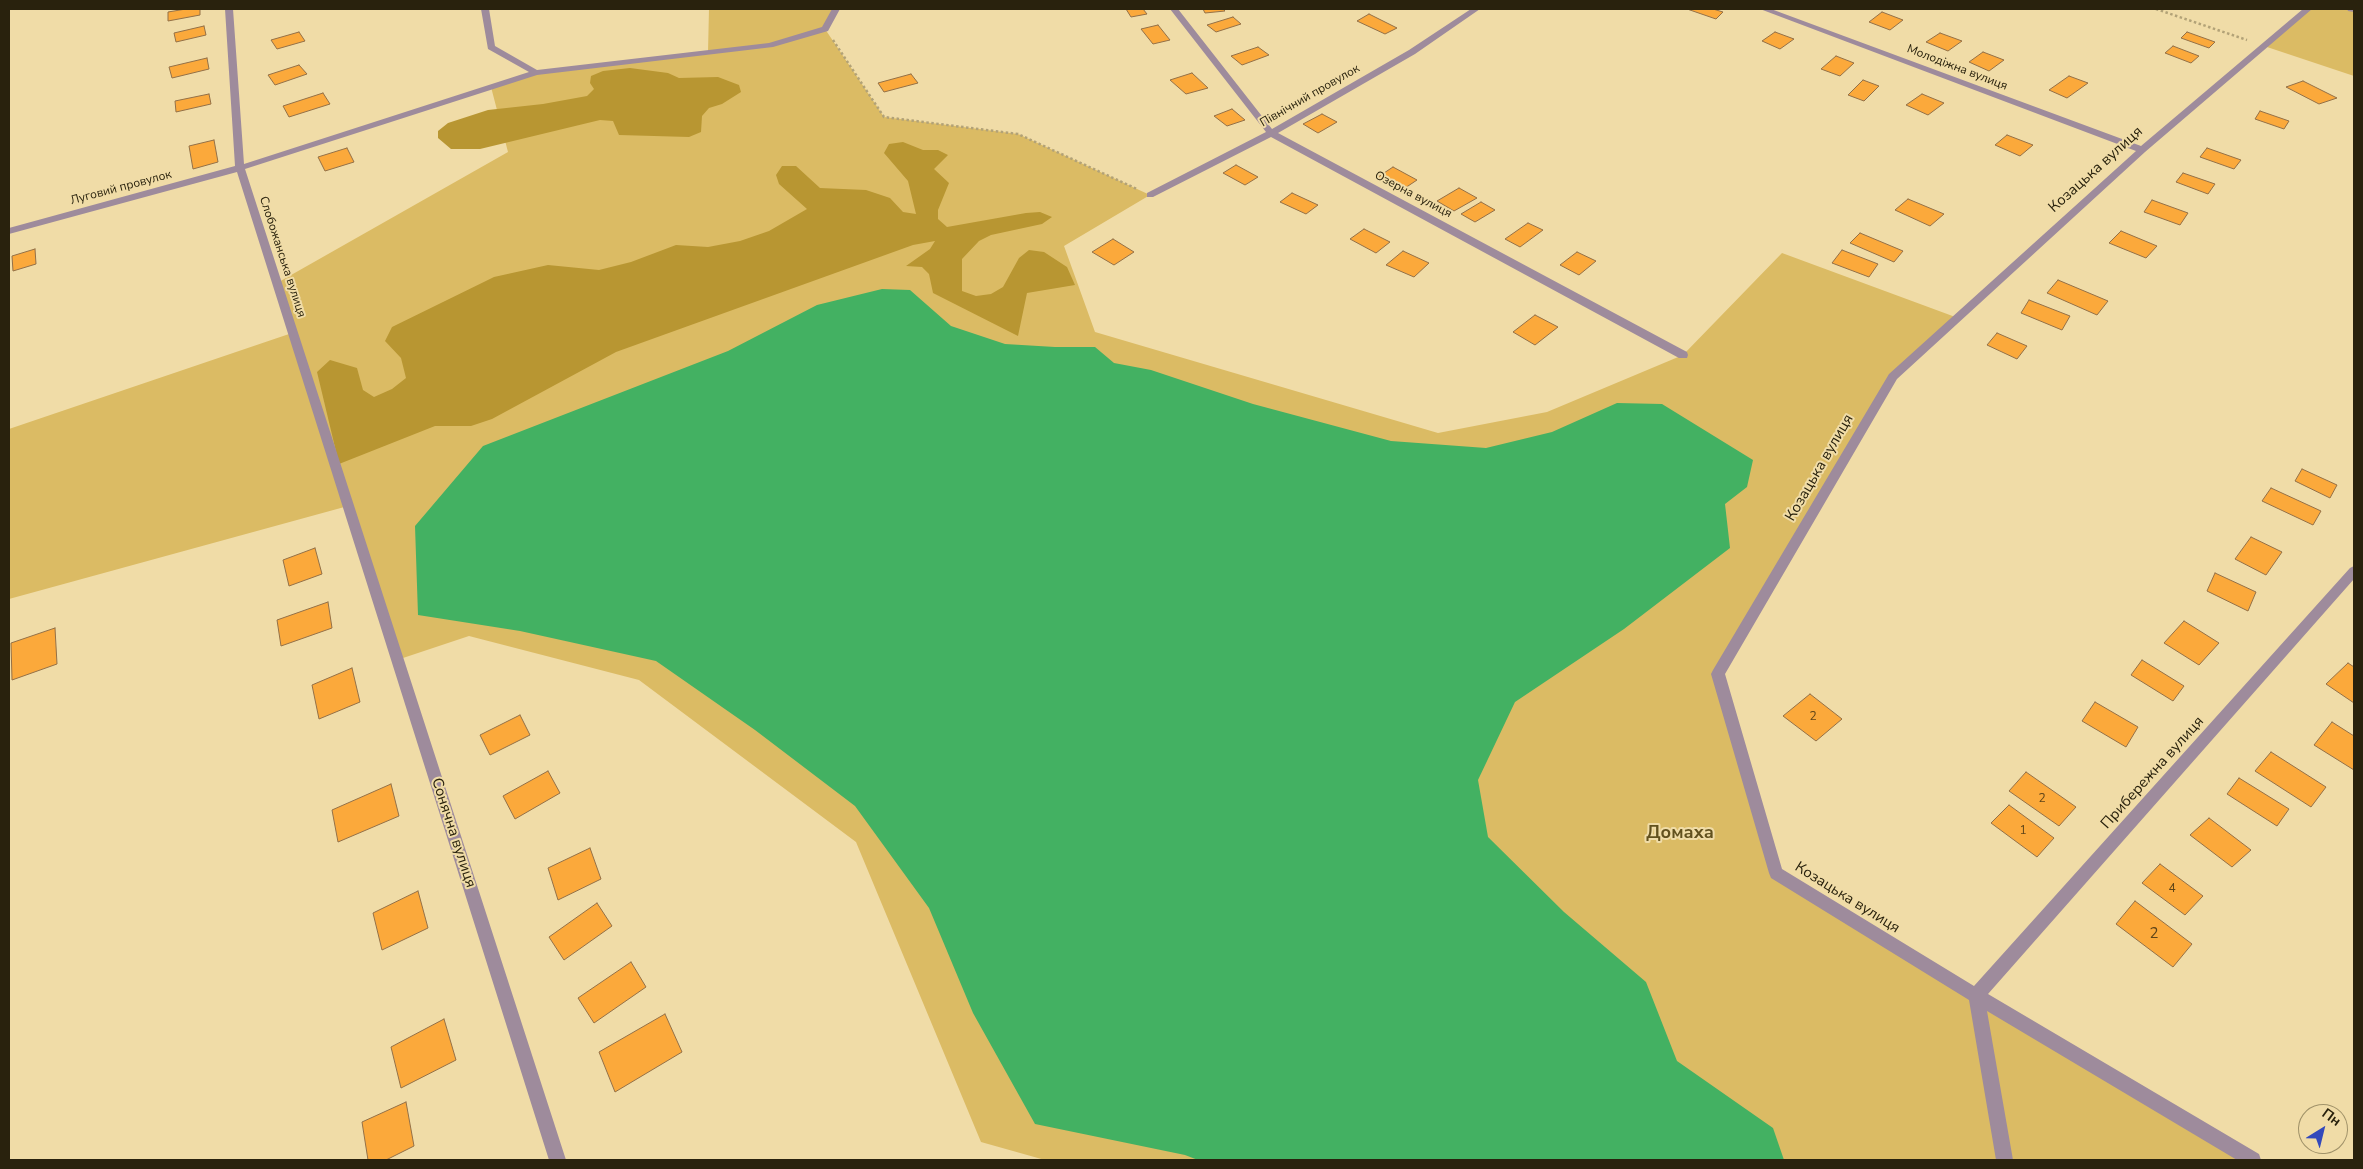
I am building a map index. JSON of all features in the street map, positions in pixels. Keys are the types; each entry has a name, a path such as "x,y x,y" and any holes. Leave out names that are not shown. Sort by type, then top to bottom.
{"street":[{"name":"Слобожанська вулиця","path":"229,9 240,168 348,505"},
{"path":"485,9 491,47 536,73"},
{"path":"825,29 836,9"},
{"name":"Озерна вулиця","path":"1174,9 1271,133 1683,354"},
{"name":"Північний провулок","path":"1150,195 1271,133 1412,52 1476,9"},
{"name":"Молодіжна вулиця","path":"1764,9 2142,150"},
{"name":"Козацька вулиця","path":"2253,1160 1976,996 1776,872 1718,674 1893,377 2142,150 2308,9"},
{"name":"Луговий провулок","path":"9,231 240,168 536,73 770,45 825,29"},
{"name":"Сонячна вулиця","path":"348,505 558,1160"},
{"name":"Прибережна вулиця","path":"1976,996 2354,571"},
{"path":"1976,996 2004,1160"}],"path":[{"path":"2156,9 2264,46"},
{"path":"825,29 884,117 1018,134 1150,195"}],"shaded area":[{"path":"709,9 836,9 825,29 884,117 1018,134 1150,195 1064,246 1095,332 1438,433 1547,412 1683,355 1782,253 1958,318 1893,377 1718,674 1776,872 1976,996 2253,1160 1045,1160 981,1142 856,842 639,680 469,636 397,660 348,506 9,599 9,429 292,333 277,283 508,152 491,87 536,73 708,52"},
{"path":"2308,9 2354,10 2354,76 2264,46"},
{"path":"630,68 668,73 679,78 718,77 739,85 741,92 722,104 709,108 702,116 701,132 689,137 619,135 613,121 600,120 480,149 451,149 438,138 438,131 448,123 488,110 543,104 587,96 594,89 590,83 591,76 603,71"},
{"path":"903,142 923,150 938,150 948,155 934,169 949,183 938,210 938,219 947,227 1026,213 1040,212 1052,217 1042,224 991,235 979,241 962,259 962,291 976,296 991,294 1003,287 1019,258 1029,250 1044,252 1067,267 1075,285 1027,293 1018,336 933,293 929,274 922,267 906,266 930,249 935,241 913,245 616,352 492,419 471,426 435,426 339,464 317,372 330,360 357,368 363,390 374,397 392,389 406,378 401,358 385,341 392,327 494,277 548,265 599,270 631,262 676,245 708,247 740,241 769,231 807,209 779,184 776,175 782,166 796,166 820,188 866,190 890,198 903,212 916,214 908,181 884,153 889,144"},
{"path":"882,289 910,290 951,326 1005,344 1095,347 1114,363 1151,370 1253,404 1391,441 1486,448 1552,432 1617,403 1662,404 1753,460 1747,487 1725,504 1730,548 1624,629 1515,702 1478,780 1488,837 1564,912 1646,982 1677,1061 1773,1128 1784,1160 1198,1160 1185,1155 1035,1124 973,1013 929,908 855,806 755,730 656,661 520,631 418,615 415,526 483,446 728,351 817,305"}],"building":[{"path":"200,9 200,15 168,21 168,12"},
{"path":"1126,9 1143,9 1147,14 1131,17"},
{"path":"1203,9 1223,9 1225,11 1205,13"},
{"path":"1687,9 1713,9 1723,12 1716,19"},
{"path":"1882,12 1903,20 1890,30 1869,22"},
{"path":"1369,14 1397,28 1385,34 1357,21"},
{"path":"1233,17 1241,24 1216,32 1207,25"},
{"path":"1158,25 1170,40 1153,44 1141,29"},
{"path":"204,26 206,35 176,42 174,33"},
{"path":"299,32 305,41 277,49 271,40"},
{"path":"1775,32 1794,39 1780,49 1762,41"},
{"path":"2187,32 2215,42 2209,48 2181,38"},
{"path":"1940,33 1962,41 1948,51 1926,42"},
{"path":"2173,46 2199,56 2191,63 2165,53"},
{"path":"1258,47 1269,55 1242,65 1231,56"},
{"path":"1983,52 2004,60 1989,71 1969,62"},
{"path":"1836,56 1854,63 1840,76 1821,69"},
{"path":"207,58 209,69 172,78 169,67"},
{"path":"299,65 307,74 275,85 268,75"},
{"path":"1192,73 1208,88 1186,94 1170,80"},
{"path":"911,74 918,83 884,92 878,83"},
{"path":"2069,76 2088,83 2067,98 2049,90"},
{"path":"1863,80 1879,86 1864,101 1848,95"},
{"path":"2303,81 2337,98 2319,104 2286,87"},
{"path":"323,93 330,104 289,117 283,106"},
{"path":"209,94 211,104 176,112 175,101"},
{"path":"1922,94 1944,103 1928,115 1906,105"},
{"path":"1232,109 1245,120 1227,126 1214,116"},
{"path":"2260,111 2289,121 2284,129 2255,119"},
{"path":"1322,114 1337,122 1318,133 1303,124"},
{"path":"2007,135 2033,145 2020,156 1995,145"},
{"path":"214,140 218,162 193,169 189,146"},
{"path":"347,148 354,162 325,171 318,157"},
{"path":"2207,148 2241,160 2234,169 2200,157"},
{"path":"1236,165 1258,177 1245,185 1223,173"},
{"path":"1393,167 1417,180 1402,190 1378,177"},
{"path":"2183,173 2215,184 2208,194 2176,182"},
{"path":"1459,188 1477,198 1454,211 1437,201"},
{"path":"1292,193 1318,205 1306,214 1280,202"},
{"path":"1908,199 1944,214 1930,226 1895,210"},
{"path":"2152,200 2188,213 2180,225 2144,212"},
{"path":"1481,202 1495,210 1475,222 1461,214"},
{"path":"1528,223 1543,230 1520,247 1505,239"},
{"path":"1364,229 1390,242 1376,253 1350,239"},
{"path":"2121,231 2157,246 2146,258 2109,243"},
{"path":"1860,233 1903,251 1894,262 1850,243"},
{"path":"1113,239 1134,252 1114,265 1092,252"},
{"path":"35,249 36,264 13,271 12,256"},
{"path":"1842,250 1878,264 1869,277 1832,263"},
{"path":"1403,251 1429,263 1414,277 1386,265"},
{"path":"1577,252 1596,261 1579,275 1560,265"},
{"path":"2058,280 2108,301 2097,315 2047,293"},
{"path":"2029,300 2070,316 2062,330 2021,313"},
{"path":"1535,315 1558,327 1535,345 1513,332"},
{"path":"1997,333 2027,346 2017,359 1987,345"},
{"path":"2302,469 2337,485 2330,498 2295,481"},
{"path":"2271,488 2321,511 2313,525 2262,501"},
{"path":"2251,537 2282,552 2266,575 2235,559"},
{"path":"315,548 322,574 289,586 283,560"},
{"path":"2215,573 2256,592 2248,611 2207,591"},
{"path":"328,602 332,628 281,646 277,620"},
{"path":"2184,621 2219,643 2199,665 2164,643"},
{"path":"55,628 57,664 12,680 11,643"},
{"path":"2142,660 2184,686 2173,701 2131,675"},
{"path":"2348,663 2354,667 2354,703 2326,684"},
{"path":"352,668 360,702 319,719 312,685"},
{"path":"1810,694 1842,719 1816,741 1783,716"},
{"path":"2095,702 2138,727 2126,747 2082,721"},
{"path":"520,715 530,735 490,755 480,735"},
{"path":"2332,722 2354,736 2354,770 2314,745"},
{"path":"2271,752 2326,787 2311,807 2255,771"},
{"path":"548,771 560,793 515,819 503,796"},
{"path":"2026,772 2076,807 2059,826 2009,791"},
{"path":"2239,778 2289,809 2277,826 2227,794"},
{"path":"391,784 399,816 338,842 332,810"},
{"path":"2009,805 2054,838 2037,857 1991,823"},
{"path":"2209,818 2251,850 2232,867 2190,835"},
{"path":"590,848 601,879 558,900 548,868"},
{"path":"2160,864 2203,896 2185,915 2142,883"},
{"path":"418,891 428,928 382,950 373,913"},
{"path":"2135,901 2192,944 2173,967 2116,924"},
{"path":"597,903 612,926 564,960 549,937"},
{"path":"631,962 646,987 594,1023 578,998"},
{"path":"665,1014 682,1052 615,1092 599,1052"},
{"path":"444,1019 456,1060 401,1088 391,1047"},
{"path":"406,1102 414,1146 386,1160 368,1160 362,1122"}],"district":[{"name":"Домаха","path":"1680,834"}]}
